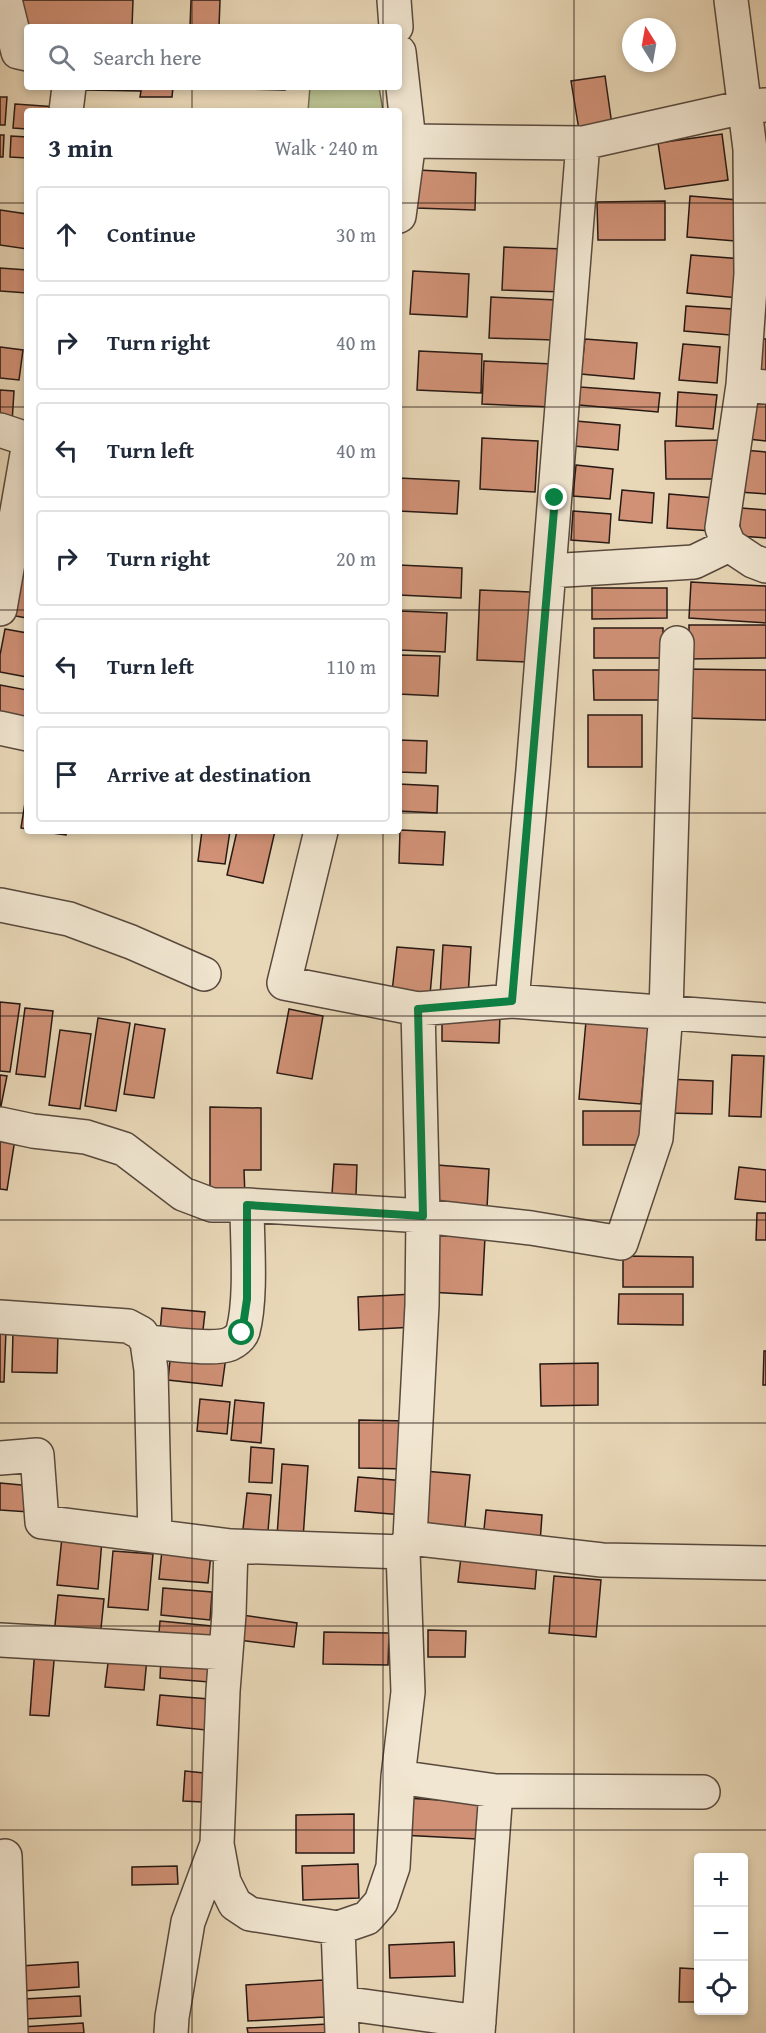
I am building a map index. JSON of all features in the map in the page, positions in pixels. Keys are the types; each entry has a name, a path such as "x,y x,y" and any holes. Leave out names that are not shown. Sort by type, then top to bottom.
{"street":[{"path":"5,0 18,52 24,53"},
{"path":"731,0 755,106 750,150 759,274 755,386 722,528 729,545 753,561 766,566"},
{"path":"402,79 409,141 402,194"},
{"path":"66,108 69,90"},
{"path":"409,141 583,143 755,106"},
{"path":"512,1001 583,143"},
{"path":"0,430 24,438"},
{"path":"0,609 18,564 24,491"},
{"path":"549,571 694,562 729,545"},
{"path":"0,1124 33,1131 86,1137 124,1149 183,1194 212,1205 247,1205 423,1216 531,1228 621,1243 656,1138 666,1012 677,643"},
{"path":"0,728 24,733"},
{"path":"320,834 284,983 418,1009 512,1001 766,1020"},
{"path":"0,905 69,919 131,942 204,974"},
{"path":"231,1546 216,1844 224,1882 235,1904 250,1914 338,1928 367,1918 381,1902 393,1867 398,1777 408,1692 407,1545 422,1305 423,1216 418,1009"},
{"path":"147,1342 215,1347 237,1340 242,1333 247,1299 247,1205"},
{"path":"0,1317 128,1326 141,1333 147,1342 151,1370 155,1536"},
{"path":"0,1458 37,1455 42,1522 231,1546 407,1545 602,1560 766,1563"},
{"path":"0,1640 226,1653"},
{"path":"398,1777 496,1791 703,1792"},
{"path":"338,1928 342,2018 478,2028 496,1791"},
{"path":"171,2033 188,1922 216,1844"},
{"path":"5,1856 11,2033"}],"green space":[{"path":"310,90 380,90 382,108 308,108"}],"building":[{"path":"23,0 133,0 132,24 24,24 21,40"},
{"path":"191,0 220,0 219,24 190,24"},
{"path":"605,76 612,125 579,130 571,81"},
{"path":"87,90 173,90 172,97 140,97 141,91"},
{"path":"0,97 7,97 5,125 0,125"},
{"path":"15,104 57,107 24,108 24,129 13,128"},
{"path":"722,134 728,180 665,189 658,143"},
{"path":"0,135 4,135 3,157 0,157"},
{"path":"11,136 24,137 24,158 10,157"},
{"path":"418,170 476,173 475,210 416,208"},
{"path":"690,196 738,200 735,241 687,237"},
{"path":"665,201 665,240 598,240 597,202"},
{"path":"0,210 24,214 24,249 0,245"},
{"path":"504,247 566,249 563,292 502,290"},
{"path":"691,255 743,259 739,298 687,293"},
{"path":"0,268 24,270 24,293 0,291"},
{"path":"413,271 469,274 467,317 410,314"},
{"path":"491,297 556,300 554,340 489,338"},
{"path":"686,306 732,309 730,335 684,331"},
{"path":"585,339 637,343 634,379 581,374"},
{"path":"763,339 766,339 766,380 760,380"},
{"path":"683,344 720,347 717,383 679,380"},
{"path":"0,347 23,350 19,380 0,378"},
{"path":"419,351 482,354 481,393 417,390"},
{"path":"484,361 553,364 551,407 482,404"},
{"path":"580,387 660,393 658,412 579,405"},
{"path":"0,390 14,391 12,423 0,422"},
{"path":"678,392 717,395 713,429 676,426"},
{"path":"752,402 766,403 766,441 748,439"},
{"path":"576,421 620,425 618,450 574,446"},
{"path":"482,438 538,441 535,492 480,489"},
{"path":"723,440 723,479 666,479 665,441"},
{"path":"743,450 766,452 766,494 739,492"},
{"path":"576,465 613,469 610,499 573,496"},
{"path":"402,478 459,481 457,514 402,511"},
{"path":"622,490 654,493 652,523 619,520"},
{"path":"669,494 715,498 712,531 667,528"},
{"path":"741,508 766,510 766,538 739,536"},
{"path":"573,511 611,514 609,543 571,540"},
{"path":"402,565 462,568 461,598 402,595"},
{"path":"17,576 24,577 24,617 10,615"},
{"path":"691,582 766,586 766,623 689,618"},
{"path":"592,588 667,588 667,618 592,619"},
{"path":"480,590 530,592 527,662 477,660"},
{"path":"402,611 447,613 445,652 402,650"},
{"path":"689,625 766,625 766,658 689,659"},
{"path":"594,628 663,628 663,658 594,658"},
{"path":"5,629 24,632 24,676 0,672 0,655"},
{"path":"402,655 440,656 438,696 402,694"},
{"path":"685,669 766,670 766,720 685,718"},
{"path":"593,670 661,670 661,700 594,700"},
{"path":"0,685 24,689 24,725 0,721"},
{"path":"588,715 642,715 642,767 588,767"},
{"path":"402,740 427,741 426,773 402,772"},
{"path":"402,784 438,786 437,813 402,811"},
{"path":"24,809 24,828 21,828"},
{"path":"402,830 445,832 443,865 399,863"},
{"path":"202,834 230,834 225,864 198,861"},
{"path":"236,834 274,834 263,883 227,875"},
{"path":"443,945 471,947 468,998 440,997"},
{"path":"397,947 434,950 430,995 392,992"},
{"path":"0,1002 20,1004 10,1072 0,1071"},
{"path":"25,1008 53,1011 45,1077 16,1074"},
{"path":"289,1009 323,1016 312,1079 277,1073"},
{"path":"442,1013 500,1015 499,1043 442,1041"},
{"path":"98,1018 130,1023 116,1111 85,1106"},
{"path":"586,1021 648,1027 641,1104 579,1099"},
{"path":"135,1024 165,1029 154,1098 124,1094"},
{"path":"60,1030 91,1034 80,1109 49,1105"},
{"path":"732,1055 764,1056 761,1117 729,1116"},
{"path":"0,1075 7,1076 1,1106 0,1106"},
{"path":"667,1079 713,1081 712,1114 666,1113"},
{"path":"210,1107 261,1108 261,1170 244,1170 245,1197 210,1197"},
{"path":"583,1111 643,1111 642,1145 583,1145"},
{"path":"0,1137 15,1139 7,1190 0,1189"},
{"path":"334,1164 357,1165 356,1195 332,1194"},
{"path":"437,1165 489,1169 487,1208 435,1205"},
{"path":"739,1167 766,1170 766,1202 735,1199"},
{"path":"757,1213 766,1213 766,1240 756,1240"},
{"path":"431,1235 485,1237 482,1295 428,1292"},
{"path":"623,1256 693,1257 693,1287 623,1287"},
{"path":"413,1294 415,1327 359,1330 358,1297"},
{"path":"619,1294 683,1294 683,1325 618,1324"},
{"path":"162,1308 205,1312 201,1348 159,1345"},
{"path":"0,1330 6,1330 4,1382 0,1382"},
{"path":"13,1331 58,1332 57,1373 12,1372"},
{"path":"171,1351 226,1357 222,1386 168,1380"},
{"path":"764,1351 766,1351 766,1385 763,1385"},
{"path":"598,1363 598,1405 541,1406 540,1364"},
{"path":"200,1399 230,1402 227,1434 197,1431"},
{"path":"235,1400 264,1403 261,1443 231,1440"},
{"path":"359,1420 408,1421 408,1469 359,1468"},
{"path":"251,1447 274,1449 272,1483 249,1482"},
{"path":"282,1464 308,1466 303,1539 277,1536"},
{"path":"424,1471 470,1475 465,1527 419,1524"},
{"path":"358,1477 406,1481 403,1515 355,1511"},
{"path":"0,1483 32,1486 29,1512 0,1510"},
{"path":"247,1493 271,1495 268,1531 243,1529"},
{"path":"486,1510 542,1515 540,1543 483,1539"},
{"path":"62,1537 102,1540 98,1589 57,1585"},
{"path":"162,1550 211,1554 208,1583 159,1579"},
{"path":"113,1551 153,1554 148,1610 108,1607"},
{"path":"461,1557 537,1563 535,1589 458,1582"},
{"path":"554,1576 601,1580 596,1637 549,1633"},
{"path":"163,1588 212,1592 210,1620 161,1615"},
{"path":"58,1595 104,1599 100,1638 54,1635"},
{"path":"242,1615 297,1623 294,1647 239,1640"},
{"path":"160,1621 222,1627 220,1651 158,1645"},
{"path":"428,1630 466,1631 465,1657 428,1657"},
{"path":"324,1632 389,1633 388,1665 323,1664"},
{"path":"35,1648 55,1650 49,1716 30,1715"},
{"path":"109,1655 147,1658 144,1690 105,1687"},
{"path":"161,1658 211,1662 209,1682 160,1678"},
{"path":"160,1695 209,1699 206,1730 157,1725"},
{"path":"185,1771 204,1773 202,1802 183,1801"},
{"path":"403,1798 479,1802 477,1839 401,1835"},
{"path":"354,1814 354,1853 296,1853 296,1815"},
{"path":"358,1864 359,1898 303,1900 302,1866"},
{"path":"177,1866 178,1884 132,1885 132,1867"},
{"path":"454,1942 455,1976 390,1978 389,1945"},
{"path":"78,1962 79,1987 22,1991 21,1966"},
{"path":"680,1968 694,1969 694,2002 679,2002"},
{"path":"323,1980 325,2017 248,2021 246,1985"},
{"path":"80,1996 81,2016 25,2019 24,1999"},
{"path":"83,2023 84,2033 22,2033 22,2027"},
{"path":"328,2024 328,2033 248,2033 247,2028"}],"route":[{"path":"242,1333 247,1299 247,1205 423,1216 418,1009 512,1001 555,498"}]}
